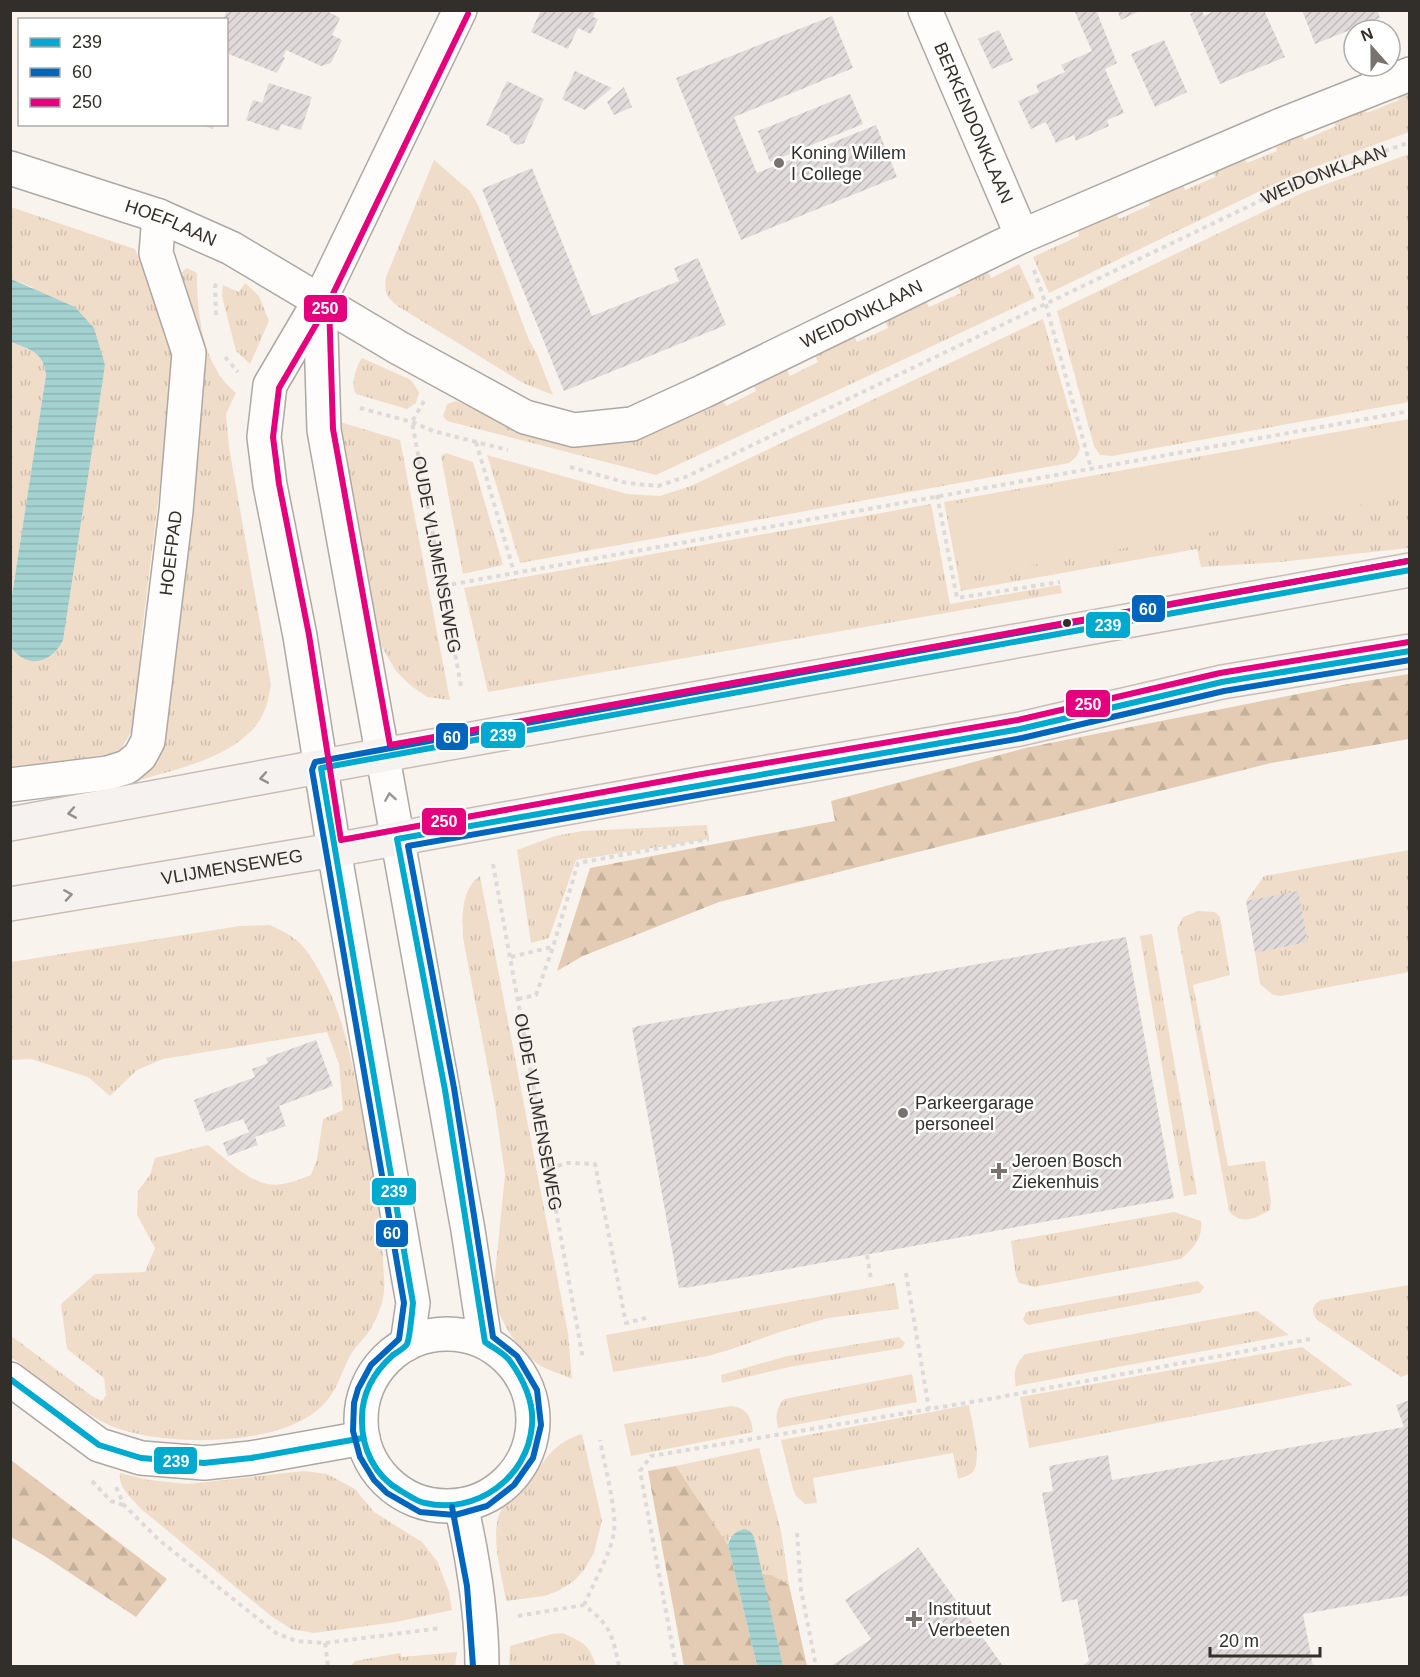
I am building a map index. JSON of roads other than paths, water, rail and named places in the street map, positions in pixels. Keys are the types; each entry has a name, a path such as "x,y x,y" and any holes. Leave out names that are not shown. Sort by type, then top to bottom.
{"main road":[{"path":"10,824 1410,570"},
{"name":"VLIJMENSEWEG","path":"10,904 334,850 1020,729 1222,682 1410,651"}],"street":[{"path":"407,1344 412,1303 334,850 300,636 270,485 264,437 270,385 320,300 460,10"},
{"name":"BERKENDONKLAAN","path":"925,10 1022,236"},
{"name":"WEIDONKLAAN","path":"320,300 399,348 525,417 574,430 632,424 1022,236 1281,125 1410,74"},
{"name":"HOEFLAAN","path":"10,168 159,216 231,248 320,300"},
{"name":"HOEFPAD","path":"10,785 108,773 127,767 140,756 148,741 176,511 189,353 156,253 159,216"},
{"path":"320,300 324,430 397,839 413,915 466,1218 485,1342"},
{"path":"438,1334 470,1336 485,1342 509,1360 526,1385 533,1408 532,1434 524,1459 508,1481 486,1497 461,1505 428,1504 413,1499 386,1481 368,1454 361,1419 363,1401 369,1384 379,1368 392,1355 407,1344 422,1338 438,1334"},
{"path":"10,1379 99,1444 141,1458 204,1463 251,1458 363,1438"},
{"path":"461,1505 470,1544 482,1631 482,1666"}],"water":[{"path":"11,279 75,307 94,328 105,365 63,640 52,654 39,661 24,659 11,647 11,602 46,375 45,367 35,352 11,342"},
{"path":"744,1529 750,1531 754,1537 783,1666 757,1666 728,1545 734,1534"}],"place":[{"name":"Koning Willem I College","path":"779,163"},
{"name":"Parkeergarage personeel","path":"903,1113"},
{"name":"Jeroen Bosch Ziekenhuis","path":"999,1171"},
{"name":"Instituut Verbeeten","path":"914,1619"}]}
